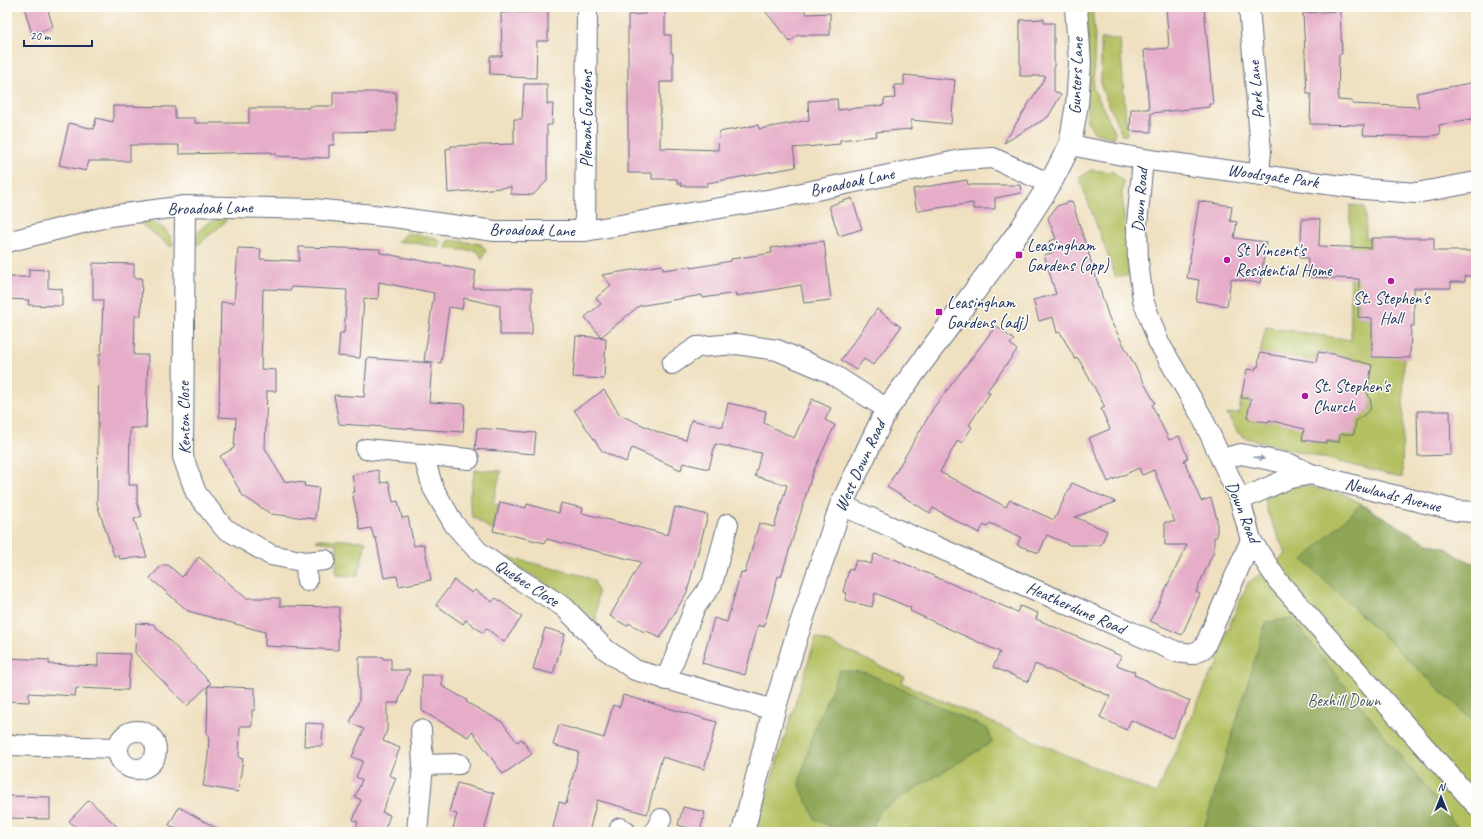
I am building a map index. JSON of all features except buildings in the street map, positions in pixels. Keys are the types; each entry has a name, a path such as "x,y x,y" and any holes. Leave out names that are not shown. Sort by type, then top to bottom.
{"street":[{"name":"Plemont Gardens","path":"585,231 587,7"},
{"name":"Gunters Lane","path":"1070,146 1077,104 1080,63 1076,7"},
{"name":"Park Lane","path":"1250,7 1262,152 1259,173"},
{"name":"Woodsgate Park","path":"1070,146 1143,159 1259,173 1364,189 1416,193 1476,182"},
{"name":"West Down Road","path":"743,832 774,710 840,505 887,410 1022,229 1050,184 1070,146"},
{"name":"Broadoak Lane","path":"7,242 110,216 185,206 313,209 393,217 495,231 585,231 773,199 961,160 993,158 1050,184"},
{"name":"Down Road","path":"1143,159 1137,225 1138,262 1143,300 1158,341 1202,417 1240,500 1252,540 1278,581 1476,805"},
{"name":"Kenton Close","path":"185,206 183,457 196,493 224,528 271,555 316,561 307,581"},
{"path":"672,364 697,347 737,344 777,350 829,372 887,410"},
{"path":"366,449 469,459"},
{"name":"Quebec Close","path":"423,454 433,488 454,524 478,550 498,566 564,607 605,649 635,670 774,710"},
{"name":"Newlands Avenue","path":"1221,459 1242,454 1290,464 1311,474 1458,511 1476,512"},
{"name":"Newlands Avenue","path":"1240,500 1287,479 1311,474"},
{"name":"Heatherdune Road","path":"840,505 1177,652 1192,654 1204,648 1252,540"},
{"path":"666,680 695,607 712,584 728,524"},
{"path":"417,832 423,765 421,730"},
{"path":"7,745 118,748"},
{"path":"423,765 459,764"}],"green space":[{"path":"1085,7 1092,7 1095,37 1093,88 1115,132 1114,138 1095,133 1087,121 1088,38"},
{"path":"1101,39 1120,39 1127,135 1122,135 1101,87"},
{"path":"1091,170 1113,172 1124,182 1122,193 1129,275 1116,278 1079,177"},
{"path":"1350,205 1365,207 1366,238 1371,238 1371,264 1375,298 1358,298 1358,317 1372,318 1372,349 1404,358 1402,478 1246,438 1238,433 1227,414 1239,413 1241,398 1250,399 1250,402 1266,421 1266,423 1272,419 1305,425 1313,441 1326,443 1327,441 1336,443 1339,431 1354,433 1355,418 1362,416 1370,410 1371,401 1341,359 1342,356 1321,355 1321,352 1318,352 1315,366 1260,353 1266,327 1351,340"},
{"path":"223,218 227,220 198,245 195,244 197,234 204,226 208,223"},
{"path":"148,221 165,229 172,240 173,245 171,247 140,223"},
{"path":"407,233 437,238 441,244 439,248 411,242 397,242"},
{"path":"450,240 481,244 486,250 482,260 478,251 447,249 446,244"},
{"path":"475,470 501,471 493,503 499,505 493,531 472,516 469,499"},
{"name":"Bexhill Down","path":"1292,485 1308,486 1346,495 1425,542 1446,548 1461,558 1476,564 1476,832 755,832 816,637 905,677 902,683 1156,794 1210,675 1219,663 1215,658 1248,583 1286,554 1266,509 1265,497"},
{"path":"1361,504 1425,542 1446,548 1461,558 1476,564 1476,724 1303,560"},
{"path":"319,539 366,541 358,576 336,575 337,544 316,541"},
{"path":"508,557 584,576 594,581 598,592 596,625 560,592 527,572 501,559"},
{"path":"1292,619 1461,832 1203,832 1266,622"},
{"path":"840,670 867,673 988,729 992,742 879,811 871,832 842,832 815,819 799,784 815,727"}],"place":[{"name":"Leasingham Gardens (opp)","path":"1019,255"},
{"name":"St Vincent's Residential Home","path":"1227,260"},
{"name":"St. Stephen's Hall","path":"1391,281"},
{"name":"Leasingham Gardens (adj)","path":"939,312"},
{"name":"St. Stephen's Church","path":"1305,396"}]}
